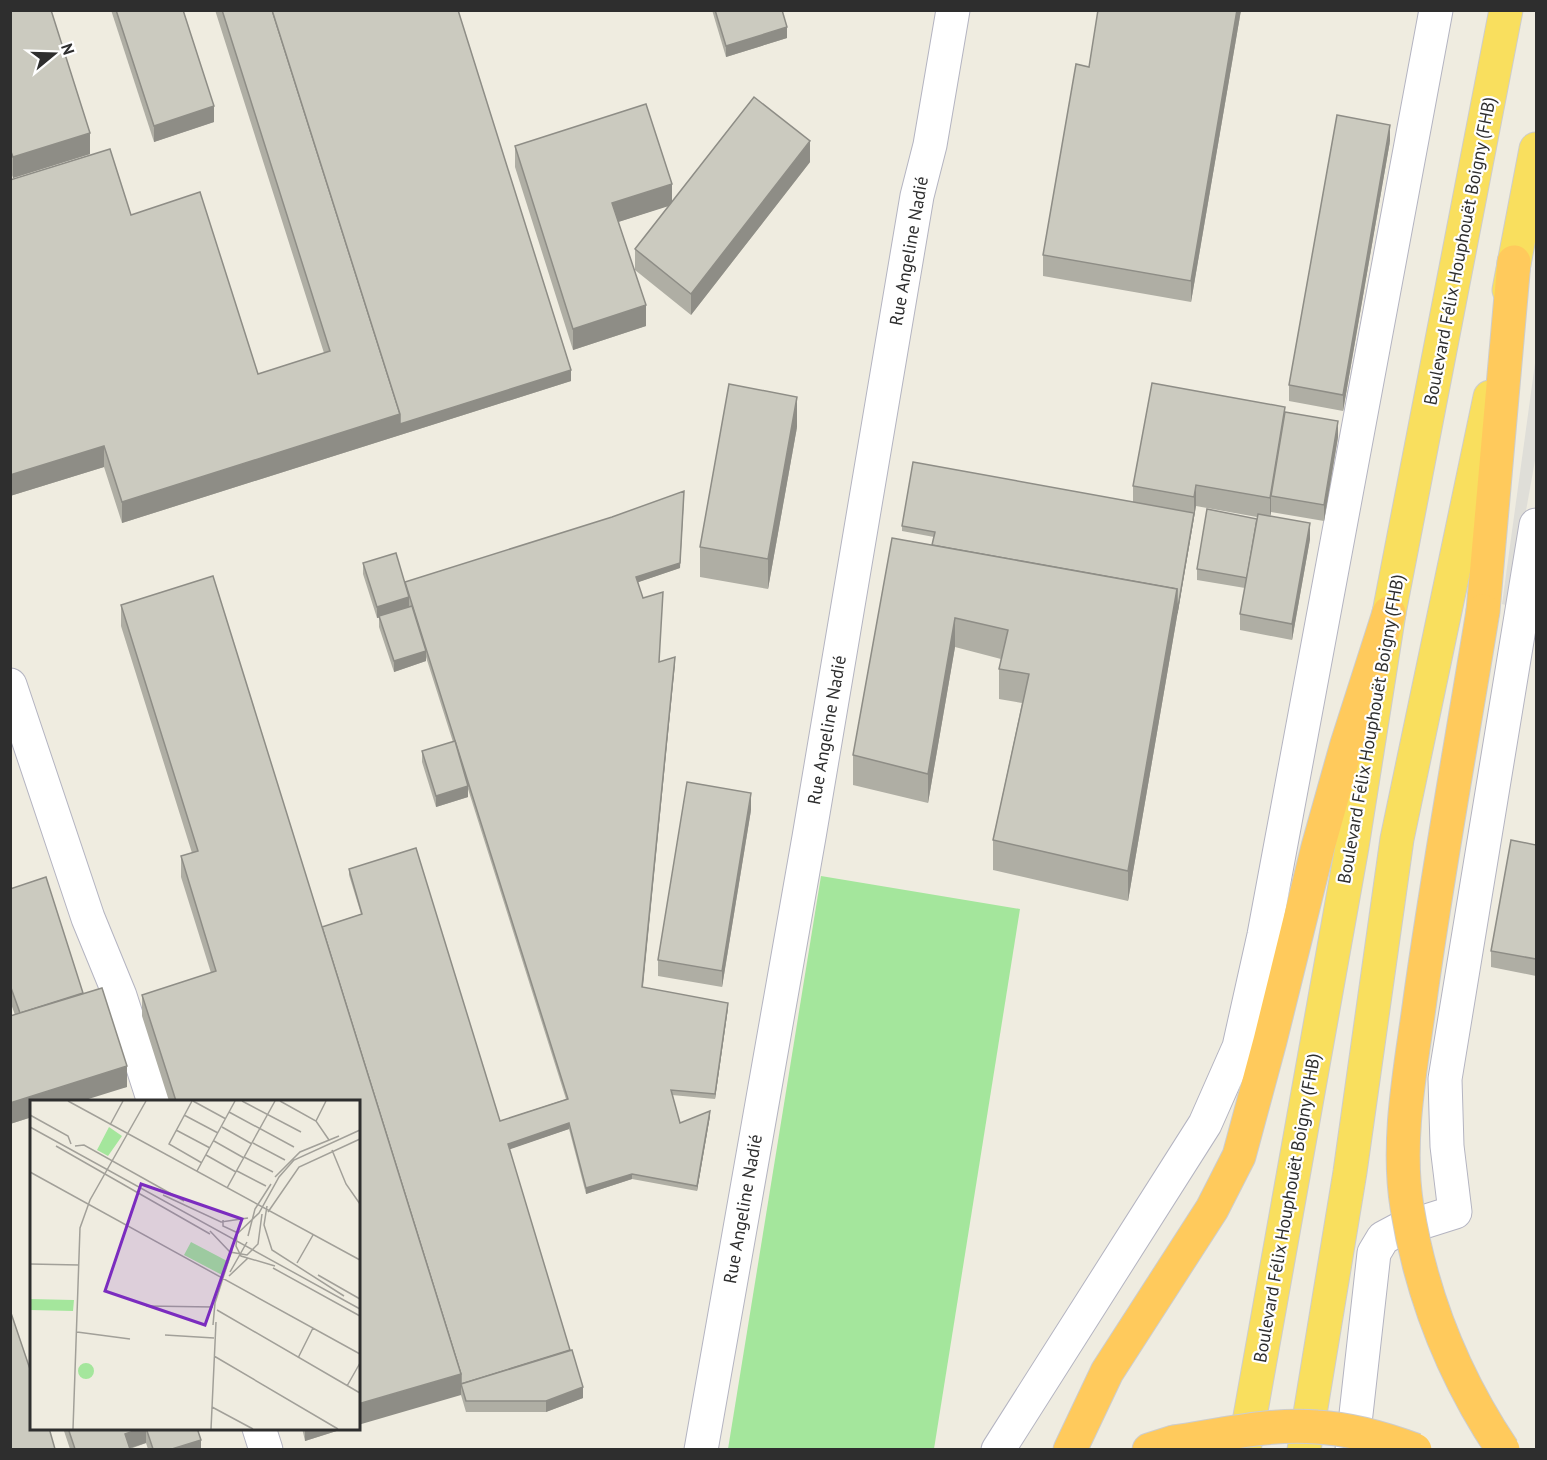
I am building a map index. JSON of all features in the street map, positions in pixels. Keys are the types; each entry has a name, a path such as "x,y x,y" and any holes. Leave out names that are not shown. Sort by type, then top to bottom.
{"highway":[{"name":"Boulevard Félix Houphouët Boigny (FHB)","path":"1244,1449 1350,858 1389,613 1506,10"},
{"path":"1304,1449 1350,1172 1398,838 1485,426 1536,149"},
{"path":"1503,1449 1482,1419 1446,1345 1424,1284 1406,1206 1403,1150 1407,1096 1426,956 1483,611 1514,262"},
{"path":"1070,1449 1107,1372 1212,1209 1239,1156 1318,847 1347,744 1389,613"},
{"path":"1149,1449 1174,1442 1272,1428 1316,1426 1376,1436 1415,1449"}],"street":[{"name":"Rue Angeline Nadié","path":"701,1449 917,196 930,145 953,10"},
{"path":"998,1449 1205,1124 1239,1047 1264,935 1436,10"},
{"path":"1352,1449 1374,1253 1383,1238 1398,1230 1455,1212 1447,1146 1445,1079 1536,525"},
{"path":"10,685 87,918 120,996 154,1100"},
{"path":"260,1430 266,1449"}],"green space":[{"path":"821,876 1020,909 934,1449 728,1449"}],"shaded area":[{"path":"1536,356 1536,455 1509,606 1502,604"}],"building":[{"path":"10,10 51,10 90,133 13,157 10,149"},
{"path":"116,10 183,10 214,106 154,126"},
{"path":"222,10 272,10 400,414 122,502 104,446 10,475 10,180 110,149 131,215 200,192 258,374 330,351"},
{"path":"272,10 458,10 571,370 400,424 400,414"},
{"path":"715,10 782,10 787,27 726,46"},
{"path":"1098,10 1237,10 1191,281 1043,255 1076,64 1089,67"},
{"path":"754,97 810,141 691,294 635,249"},
{"path":"646,104 672,184 612,203 646,305 573,329 515,146"},
{"path":"1337,115 1390,125 1343,395 1289,385"},
{"path":"1152,383 1285,407 1270,498 1196,485 1194,497 1133,486"},
{"path":"729,384 797,397 768,559 700,547"},
{"path":"1285,412 1338,421 1324,505 1271,496"},
{"path":"913,462 1194,513 1177,613 1177,589 932,545 935,532 902,526"},
{"path":"684,491 680,563 636,577 643,598 663,592 659,662 675,657 642,987 728,1003 715,1094 671,1090 680,1123 710,1111 697,1186 632,1174 586,1188 569,1123 508,1144 570,1350 461,1384 461,1374 322,927 362,914 349,869 416,848 500,1121 568,1099 405,582 612,517"},
{"path":"1207,509 1257,519 1247,578 1197,569"},
{"path":"1258,514 1310,523 1292,624 1240,614"},
{"path":"892,538 1177,589 1128,871 993,840 1029,674 999,669 1008,630 955,618 928,774 853,755"},
{"path":"396,553 409,597 377,607 363,563"},
{"path":"213,576 461,1374 360,1403 360,1100 176,1100 142,995 216,971 181,856 198,851 121,605"},
{"path":"412,606 426,651 394,661 379,616"},
{"path":"455,741 468,786 436,796 422,751"},
{"path":"687,782 751,793 722,971 658,960"},
{"path":"1511,840 1536,845 1536,959 1491,951"},
{"path":"46,877 83,993 20,1013 10,985 10,889"},
{"path":"102,988 127,1066 10,1103 10,1016"},
{"path":"10,1310 30,1369 30,1430 50,1430 55,1449 10,1449"},
{"path":"572,1350 583,1387 546,1401 466,1401 461,1384"},
{"path":"69,1430 136,1430 125,1434 130,1449 75,1449"},
{"path":"147,1430 198,1430 201,1440 172,1449 153,1449"}]}
